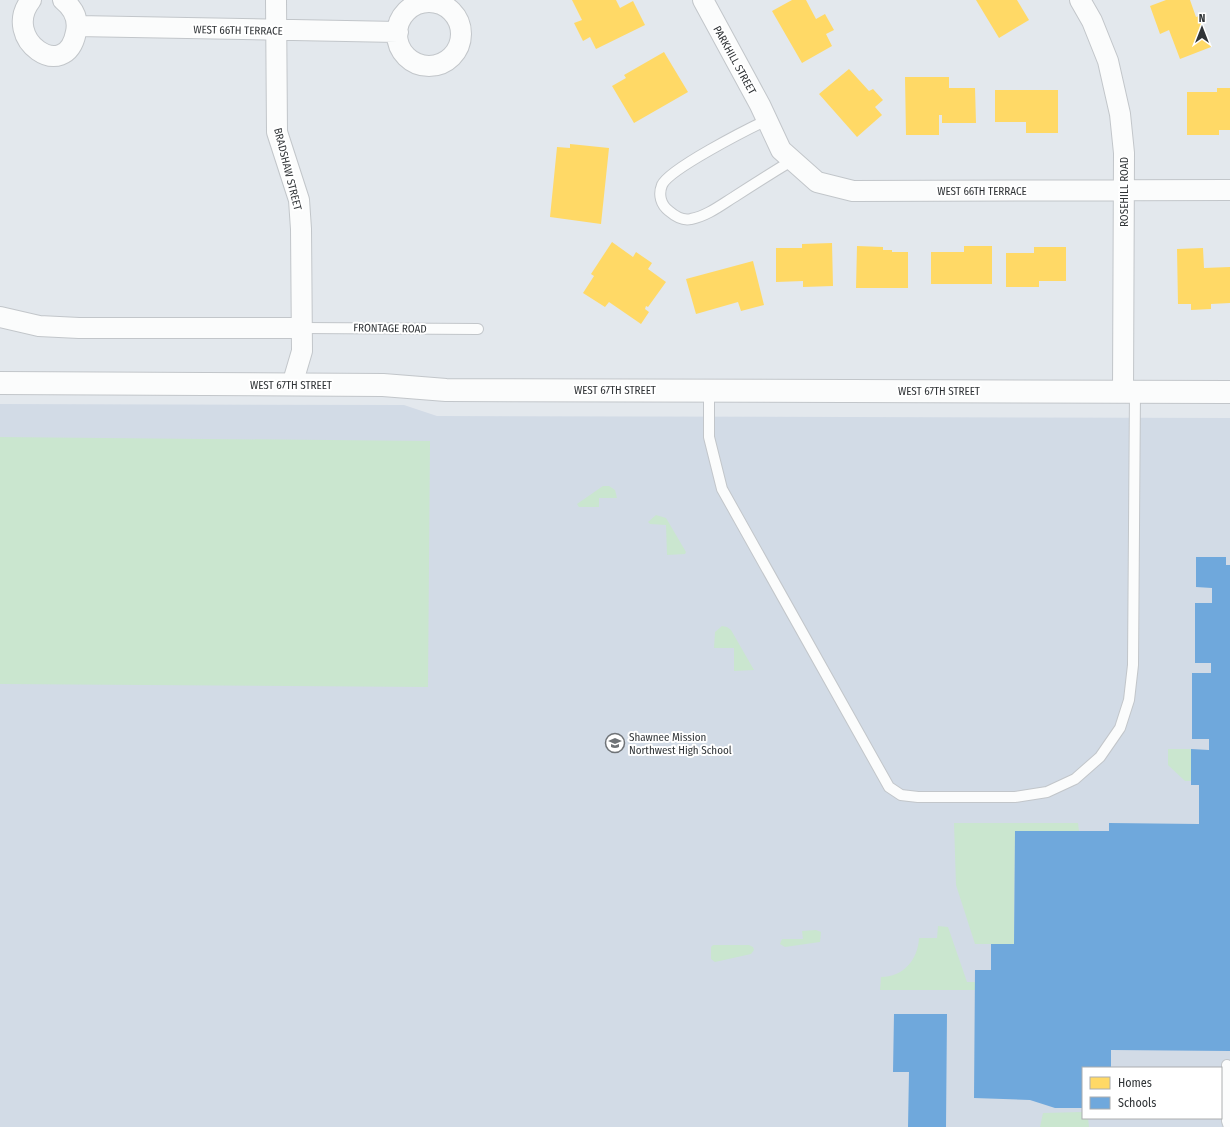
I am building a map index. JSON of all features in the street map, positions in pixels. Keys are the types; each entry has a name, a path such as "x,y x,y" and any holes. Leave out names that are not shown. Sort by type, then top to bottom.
{"street":[{"path":"31,0 19,14 16,23 17,33 21,42 27,49 36,54 45,56 64,51 76,36 78,26 76,16 71,7 63,0"},
{"name":"BRADSHAW STREET","path":"276,0 277,132 299,200 301,229 302,351 292,384"},
{"name":"PARKHILL STREET","path":"702,0 767,120"},
{"name":"ROSEHILL ROAD","path":"1080,0 1092,21 1108,61 1120,114 1124,153 1129,392"},
{"name":"WEST 66TH TERRACE","path":"78,26 276,31 398,32"},
{"name":"WEST 66TH TERRACE","path":"767,120 781,150 817,182 853,191 1230,190"},
{"path":"0,317 39,326 79,328 302,328"},
{"name":"WEST 67TH STREET","path":"0,383 384,385 446,390 1230,392"}],"lane":[{"path":"767,120 730,138 671,175 662,183 659,195 662,203 668,211 683,220 692,219 709,212 793,160"},
{"name":"FRONTAGE ROAD","path":"302,328 478,329"},
{"path":"709,390 709,437 722,489 889,787 901,795 918,797 1015,797 1047,792 1074,779 1100,758 1120,728 1129,700 1133,665 1129,392"},
{"path":"1227,1065 1227,1121 1229,1127"}],"shaded area":[{"name":"Shawnee Mission Northwest High School","path":"0,404 404,405 437,416 1230,418 1230,1127 0,1127"}],"green space":[{"path":"0,437 430,441 428,687 0,684"},
{"path":"603,486 609,486 615,490 617,498 599,498 599,507 579,507 577,504"},
{"path":"656,515 666,518 686,552 685,554 667,555 666,525 650,524 648,522"},
{"path":"722,626 731,630 754,670 734,671 734,648 714,648 715,632"},
{"path":"1168,749 1191,749 1191,781 1185,781 1168,765"},
{"path":"954,823 1078,823 1079,831 1015,831 1014,944 975,944 956,885"},
{"path":"938,926 948,927 967,982 975,982 975,990 880,990 881,977 896,974 908,966 916,953 919,938 937,938"},
{"path":"816,930 821,932 820,942 785,947 780,944 782,939 803,939 802,931"},
{"path":"713,945 749,945 753,947 754,950 751,954 715,962 711,959 711,947"},
{"path":"1082,1112 1082,1119 1088,1119 1089,1127 1040,1127 1043,1113"}],"building: Homes":[{"path":"572,0 616,0 620,8 633,1 645,25 596,49 590,37 583,41 574,23 582,20"},
{"path":"792,0 806,0 816,19 825,14 834,30 826,34 832,46 802,63 772,11"},
{"path":"976,0 1017,0 1029,20 999,38"},
{"path":"1166,0 1190,0 1196,17 1199,16 1211,47 1180,59 1169,30 1160,34 1150,6"},
{"path":"664,52 688,92 634,123 612,86 626,78 624,75"},
{"path":"849,69 869,91 873,89 883,100 875,107 882,115 857,137 819,94"},
{"path":"905,77 949,77 949,88 975,88 976,123 942,123 942,115 939,115 939,135 906,135"},
{"path":"1217,88 1230,88 1230,130 1219,130 1219,135 1187,135 1187,92 1217,92"},
{"path":"995,90 1058,90 1058,133 1026,133 1026,122 995,122"},
{"path":"570,144 609,148 601,224 550,217 557,147 570,148"},
{"path":"612,242 633,257 636,252 652,263 648,269 666,282 648,307 646,306 645,309 649,312 641,324 609,302 605,307 583,293 594,276 591,274"},
{"path":"832,243 833,286 803,287 803,281 776,282 776,248 802,248 802,244"},
{"path":"857,246 883,247 883,250 892,250 892,252 908,252 908,288 856,288"},
{"path":"964,246 992,246 992,284 931,284 931,252 964,252"},
{"path":"1034,247 1066,247 1066,281 1039,281 1039,287 1006,287 1006,253 1034,253"},
{"path":"1203,248 1204,268 1230,267 1230,303 1211,304 1211,309 1191,310 1191,304 1178,304 1177,249"},
{"path":"753,261 764,305 741,311 738,302 696,314 686,279"}],"building: Schools":[{"path":"1196,557 1226,557 1226,565 1230,565 1230,1051 1111,1050 1111,1067 1082,1067 1082,1108 1055,1108 1030,1100 974,1098 975,970 991,970 991,944 1014,944 1015,831 1109,831 1109,823 1199,824 1199,785 1191,785 1191,749 1209,750 1209,739 1192,739 1192,673 1211,673 1211,663 1195,663 1195,603 1212,603 1212,588 1196,587"},
{"path":"894,1014 947,1014 946,1127 908,1127 909,1072 893,1072"}],"place":[{"name":"Shawnee Mission Northwest High School","path":"615,743"}]}
